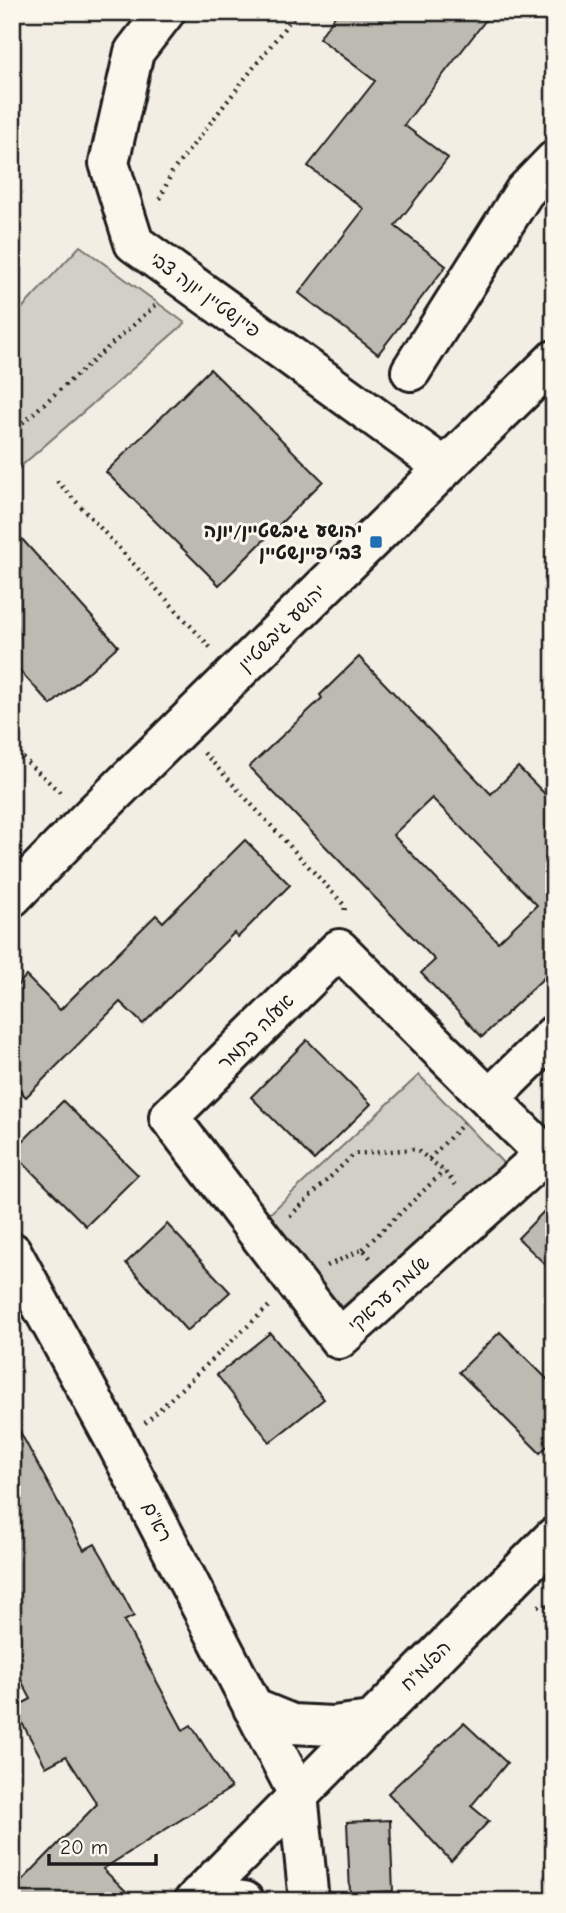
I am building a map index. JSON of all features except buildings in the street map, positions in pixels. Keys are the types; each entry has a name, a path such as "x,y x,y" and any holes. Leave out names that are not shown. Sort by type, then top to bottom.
{"street":[{"name":"פיינשטיין יונה צבי","path":"165,12 134,52 109,163 134,243 443,467"},
{"path":"411,371 524,192 554,161"},
{"name":"יהושע גיבשטיין","path":"12,897 443,467 554,360"},
{"path":"339,949 490,1098 554,1035"},
{"name":"אעלה בתמר","path":"294,1283 169,1117 339,949"},
{"name":"שלמה עראקי","path":"294,1283 339,1339 545,1154 490,1098"},
{"name":"רא\"ם","path":"12,1252 119,1448 298,1794"},
{"name":"הפלמ\"ח","path":"196,1898 554,1537"},
{"path":"253,1708 292,1724 332,1726 371,1721"},
{"path":"298,1794 309,1901"},
{"path":"196,1898 243,1901"}],"path":[{"path":"160,207 160,198 172,172 297,12"},
{"path":"12,432 185,280"},
{"path":"57,481 202,639"},
{"path":"181,729 345,906 339,949"},
{"path":"12,748 88,819"},
{"path":"428,1159 490,1098"},
{"path":"264,1241 354,1154 416,1149 444,1171 480,1212"},
{"path":"119,1448 294,1283 363,1249 444,1171"},
{"path":"363,1249 396,1288"}],"shaded area":[{"path":"80,246 185,323 12,474 12,319"},
{"path":"419,1075 504,1164 338,1311 264,1219"}],"place":[{"name":"יהושע גיבשטיין/יונה צבי פיינשטיין","path":"376,542"}]}
